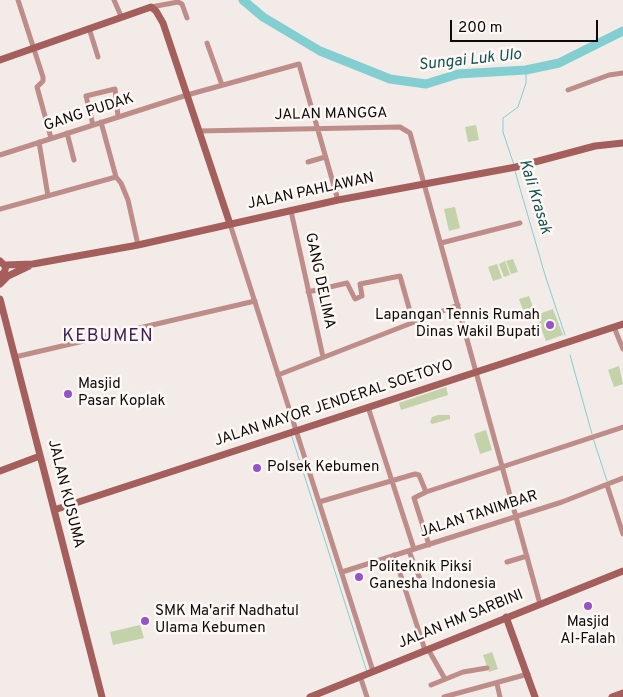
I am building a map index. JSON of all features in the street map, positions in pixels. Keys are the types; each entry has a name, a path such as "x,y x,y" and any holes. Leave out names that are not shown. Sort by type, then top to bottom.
{"main road":[{"path":"0,60 141,8 151,7 156,11 162,23 230,224"},
{"name":"JALAN PAHLAWAN","path":"3,263 34,264 138,245 338,200 514,167 595,146 623,143"},
{"path":"0,276 5,272 3,263"},
{"path":"0,284 8,276 34,264"},
{"name":"JALAN KUSUMA","path":"0,299 102,697"},
{"name":"JALAN MAYOR JENDERAL SOETOYO","path":"54,510 623,324"},
{"path":"0,471 40,456"},
{"name":"JALAN HM SARBINI","path":"310,697 507,619 623,570"},
{"path":"507,619 535,697"},
{"path":"612,697 623,693"}],"street":[{"path":"18,0 44,79 37,87 51,138"},
{"path":"114,0 121,16"},
{"path":"151,7 178,2 182,4 187,18"},
{"path":"89,28 98,57"},
{"path":"207,43 222,85"},
{"name":"GANG PUDAK","path":"0,155 187,95 299,64 318,128"},
{"path":"568,90 609,75 623,73"},
{"path":"93,125 86,96 115,89 118,116"},
{"path":"101,122 116,177 121,182 128,200 138,245"},
{"name":"JALAN MANGGA","path":"198,131 400,127 406,129 415,146 425,183"},
{"path":"318,128 338,200"},
{"path":"67,132 74,160"},
{"path":"39,142 48,196"},
{"path":"308,162 325,157"},
{"path":"0,209 116,177"},
{"path":"425,183 540,604"},
{"name":"GANG DELIMA","path":"290,211 323,357"},
{"path":"441,243 520,223"},
{"path":"230,224 342,572 367,674 367,697"},
{"path":"308,292 347,283 354,299 362,296 360,284 400,276 413,322"},
{"path":"15,357 254,301"},
{"path":"278,374 458,305"},
{"path":"614,327 623,349"},
{"path":"368,408 392,481 420,579"},
{"path":"429,545 414,498 426,492 623,427"},
{"path":"319,502 418,474 426,492"},
{"name":"JALAN TANIMBAR","path":"342,572 516,516 623,478"},
{"path":"609,484 623,534"},
{"path":"394,556 427,650 440,667 445,679"},
{"path":"507,562 527,556"},
{"path":"430,685 467,671 486,668"},
{"path":"444,697 528,674"},
{"path":"497,684 500,697"}],"green space":[{"path":"476,125 479,140 468,142 465,127"},
{"path":"455,207 460,228 449,231 444,209"},
{"path":"513,259 518,272 511,274 506,261"},
{"path":"505,261 510,275 504,277 499,264"},
{"path":"497,264 502,278 493,281 488,267"},
{"path":"529,296 534,310 524,313 519,299"},
{"name":"Lapangan Tennis Rumah Dinas Wakil Bupati","path":"553,309 563,335 546,341 536,315"},
{"path":"619,366 623,384 614,387 608,370"},
{"path":"446,387 448,395 401,410 399,403"},
{"path":"450,415 450,419 432,424 430,422 432,417"},
{"path":"486,430 492,450 480,454 474,434"},
{"path":"140,625 144,638 113,645 110,632"},
{"path":"492,652 498,669 489,672 483,655"}],"waterway":[{"name":"Sungai Luk Ulo","path":"243,0 263,17 320,51 390,79 426,84 458,74 526,70 559,63 623,31"},
{"name":"Kali Krasak","path":"514,165 503,132 503,118 518,107 526,83 526,70"},
{"name":"Kali Krasak","path":"515,171 545,275 565,335"},
{"name":"Kali Krasak","path":"570,355 592,434"},
{"path":"292,437 367,672"},
{"name":"Kali Krasak","path":"593,438 607,481"}],"place":[{"name":"Lapangan Tennis Rumah Dinas Wakil Bupati","path":"550,325"},
{"name":"Masjid Pasar Koplak","path":"68,394"},
{"name":"Polsek Kebumen","path":"257,468"},
{"name":"Politeknik Piksi Ganesha Indonesia","path":"359,577"},
{"name":"Masjid Al-Falah","path":"588,606"},
{"name":"SMK Ma'arif Nadhatul Ulama Kebumen","path":"145,621"}],"district":[{"name":"KEBUMEN","path":"108,337"}]}
